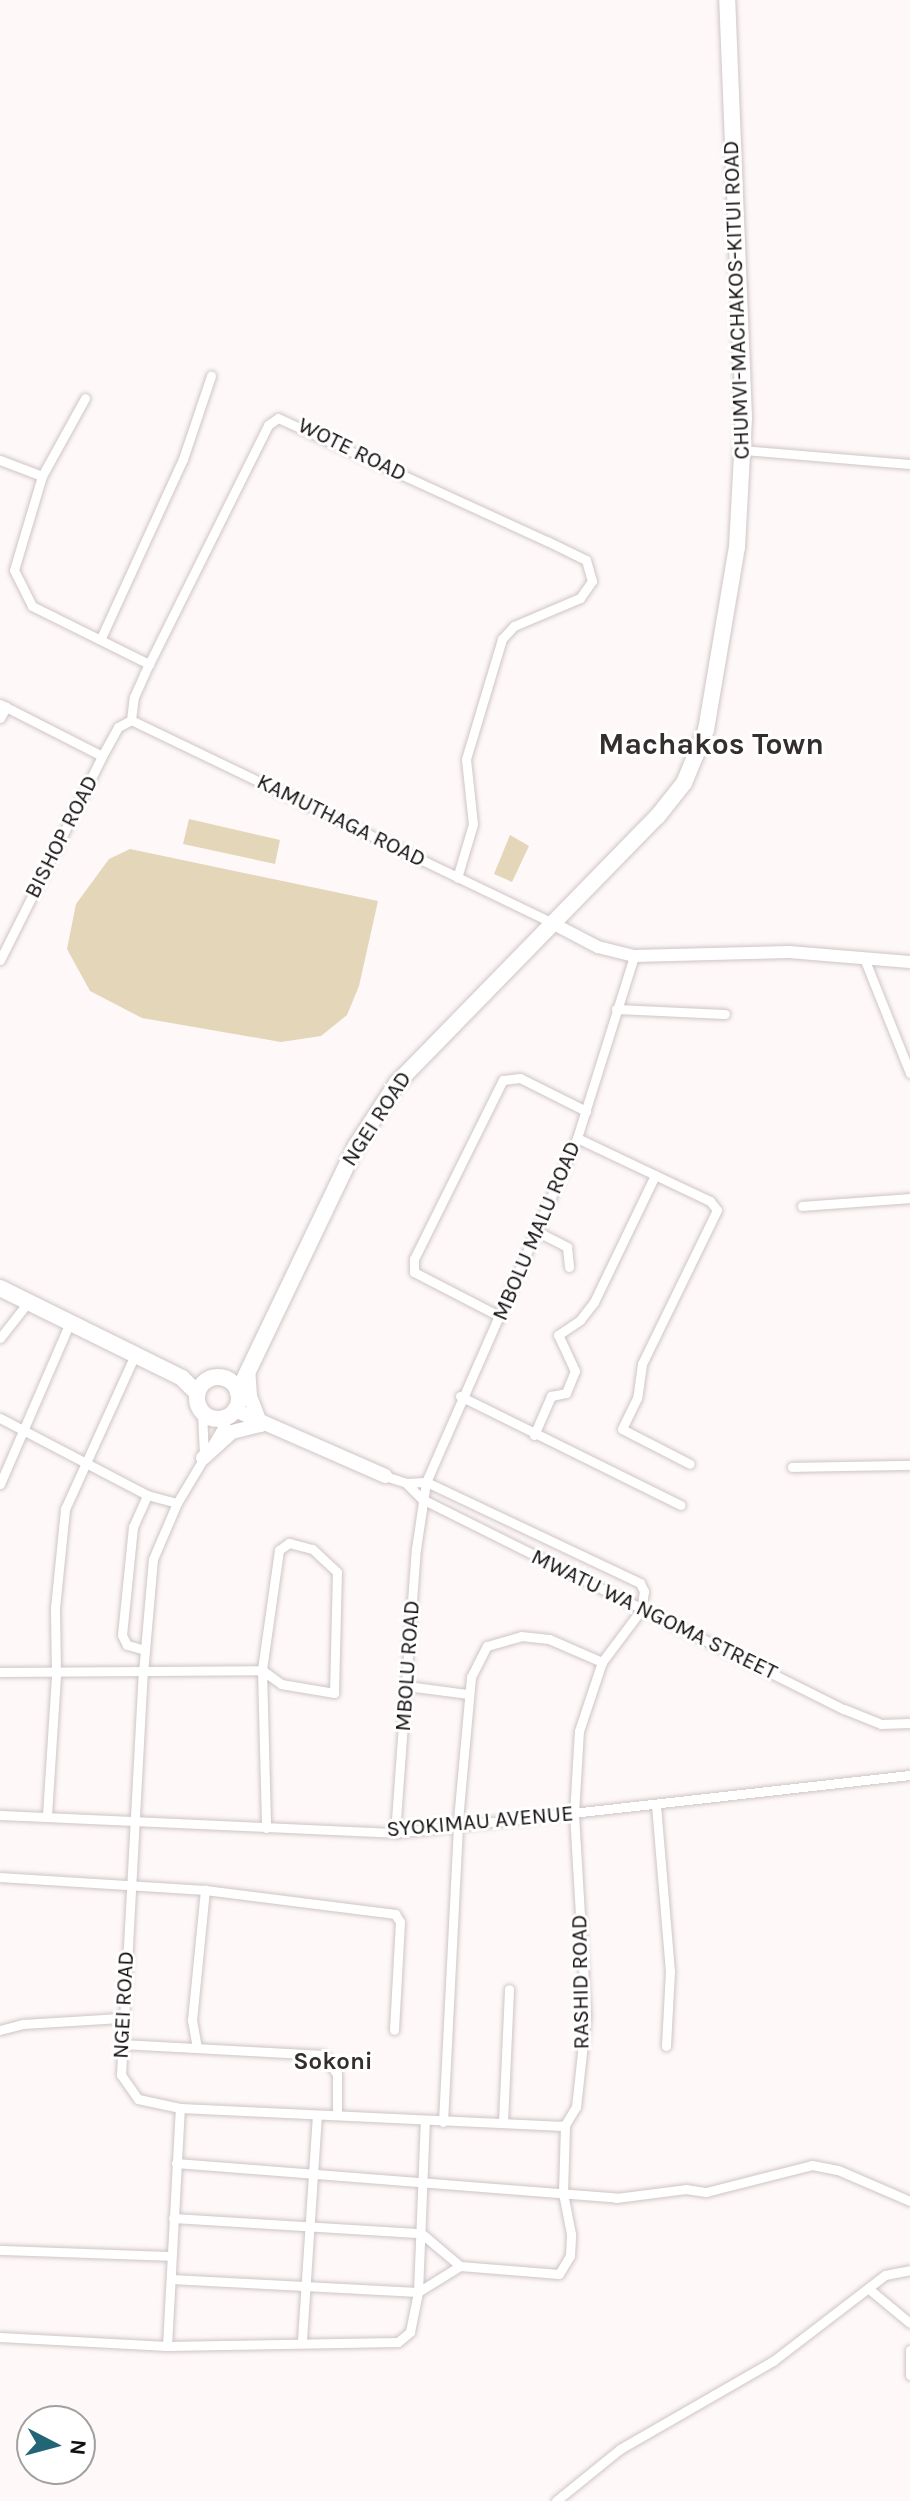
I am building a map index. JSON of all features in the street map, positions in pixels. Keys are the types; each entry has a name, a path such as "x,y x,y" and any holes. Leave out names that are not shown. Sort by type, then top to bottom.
{"highway":[{"name":"CHUMVI-MACHAKOS-KITUI ROAD","path":"552,923 657,817 694,760 713,701 732,594 743,450 727,0"},
{"name":"NGEI ROAD","path":"250,1358 356,1146 397,1083 552,923"},
{"path":"0,1288 71,1320 134,1357 182,1378 205,1384 226,1379 238,1392"},
{"path":"205,1384 250,1358"},
{"path":"205,1384 202,1413 215,1419 232,1413 250,1358"}],"main road":[{"path":"552,923 598,947 634,956 776,951 910,962"},
{"path":"250,1358 250,1396 261,1425"},
{"path":"232,1413 385,1476"},
{"path":"203,1458 232,1432 261,1425"}],"street":[{"path":"101,638 183,459 211,376"},
{"path":"85,398 42,476 15,579 39,612 101,638 149,664"},
{"name":"WOTE ROAD","path":"131,720 134,697 149,664 268,425 278,418 586,560 592,576 580,598 514,626 502,639 466,759 465,785 473,824 457,878"},
{"path":"743,450 910,464"},
{"path":"0,460 42,476"},
{"path":"0,718 3,705 102,756"},
{"name":"KAMUTHAGA ROAD","path":"131,720 552,923"},
{"name":"BISHOP ROAD","path":"0,960 102,756 118,727 131,720"},
{"name":"MBOLU MALU ROAD","path":"422,1499 460,1396 501,1317 577,1138 634,956"},
{"path":"864,958 910,1073"},
{"path":"616,1009 725,1014"},
{"path":"501,1317 414,1272 414,1259 503,1080 520,1078 586,1111"},
{"path":"577,1138 710,1201 717,1210 642,1364 637,1398 622,1429 690,1464"},
{"path":"534,1435 551,1396 566,1393 575,1371 558,1335 580,1320 594,1302 655,1175"},
{"path":"802,1206 910,1198"},
{"path":"538,1232 567,1247 569,1267"},
{"path":"0,1338 29,1301"},
{"path":"1,1488 71,1320"},
{"path":"47,1815 56,1675 59,1547 65,1509 134,1357"},
{"path":"460,1396 681,1505"},
{"path":"202,1413 203,1458"},
{"name":"NGEI ROAD","path":"180,2108 154,2105 132,2094 121,2075 120,2018 132,1882 143,1673 153,1559 177,1503 232,1413"},
{"path":"0,1418 147,1495 177,1503"},
{"path":"792,1467 910,1465"},
{"path":"385,1476 406,1483 426,1482"},
{"name":"MWATU WA NGOMA STREET","path":"426,1482 640,1583 645,1599 641,1610"},
{"name":"MWATU WA NGOMA STREET","path":"406,1483 422,1499 844,1709 881,1724 910,1723"},
{"path":"145,1650 127,1645 122,1635 133,1527 147,1495"},
{"name":"MBOLU ROAD","path":"395,1833 422,1499"},
{"path":"0,1672 56,1675 143,1673 166,1668 262,1670 281,1684 334,1693 337,1572 331,1562 312,1549 280,1546 262,1670 266,1828"},
{"name":"RASHID ROAD","path":"565,2125 580,2093 586,2016 574,1814 579,1731 602,1662 641,1610"},
{"path":"443,2122 468,1694 487,1646 521,1636 549,1639 602,1662"},
{"path":"407,1686 468,1694"},
{"name":"SYOKIMAU AVENUE","path":"0,1815 395,1833 910,1775"},
{"path":"656,1805 670,1971 666,2046"},
{"path":"0,1877 132,1882 395,1914 400,1922 394,2030"},
{"path":"197,2048 192,2020 205,1890"},
{"path":"503,2122 509,1989"},
{"path":"0,2030 23,2024 120,2018"},
{"path":"121,2044 324,2055 337,2074 337,2113"},
{"path":"167,2346 171,2279 171,2256 173,2218 176,2163 180,2108 565,2125 563,2193 571,2234 570,2256 559,2274 460,2266 421,2233 173,2218"},
{"path":"302,2340 316,2171 317,2116"},
{"path":"0,2337 167,2346 302,2340 398,2342 410,2332 418,2292 425,2121"},
{"path":"176,2163 316,2171 616,2198 686,2189 706,2192 812,2165 838,2170 910,2201"},
{"path":"0,2250 171,2256"},
{"path":"171,2279 418,2292 460,2266"},
{"path":"556,2501 620,2449 773,2361 885,2275 910,2270"},
{"path":"869,2289 910,2323"},
{"path":"910,2350 910,2375"}],"shaded area":[{"path":"189,819 280,840 275,864 183,844"},
{"path":"510,835 529,846 512,882 494,874"},
{"path":"130,849 378,901 359,986 347,1015 321,1036 281,1042 142,1018 90,991 67,949 76,904 109,859"}],"district":[{"name":"Machakos Town","path":"711,744"},
{"name":"Sokoni","path":"333,2062"}]}
